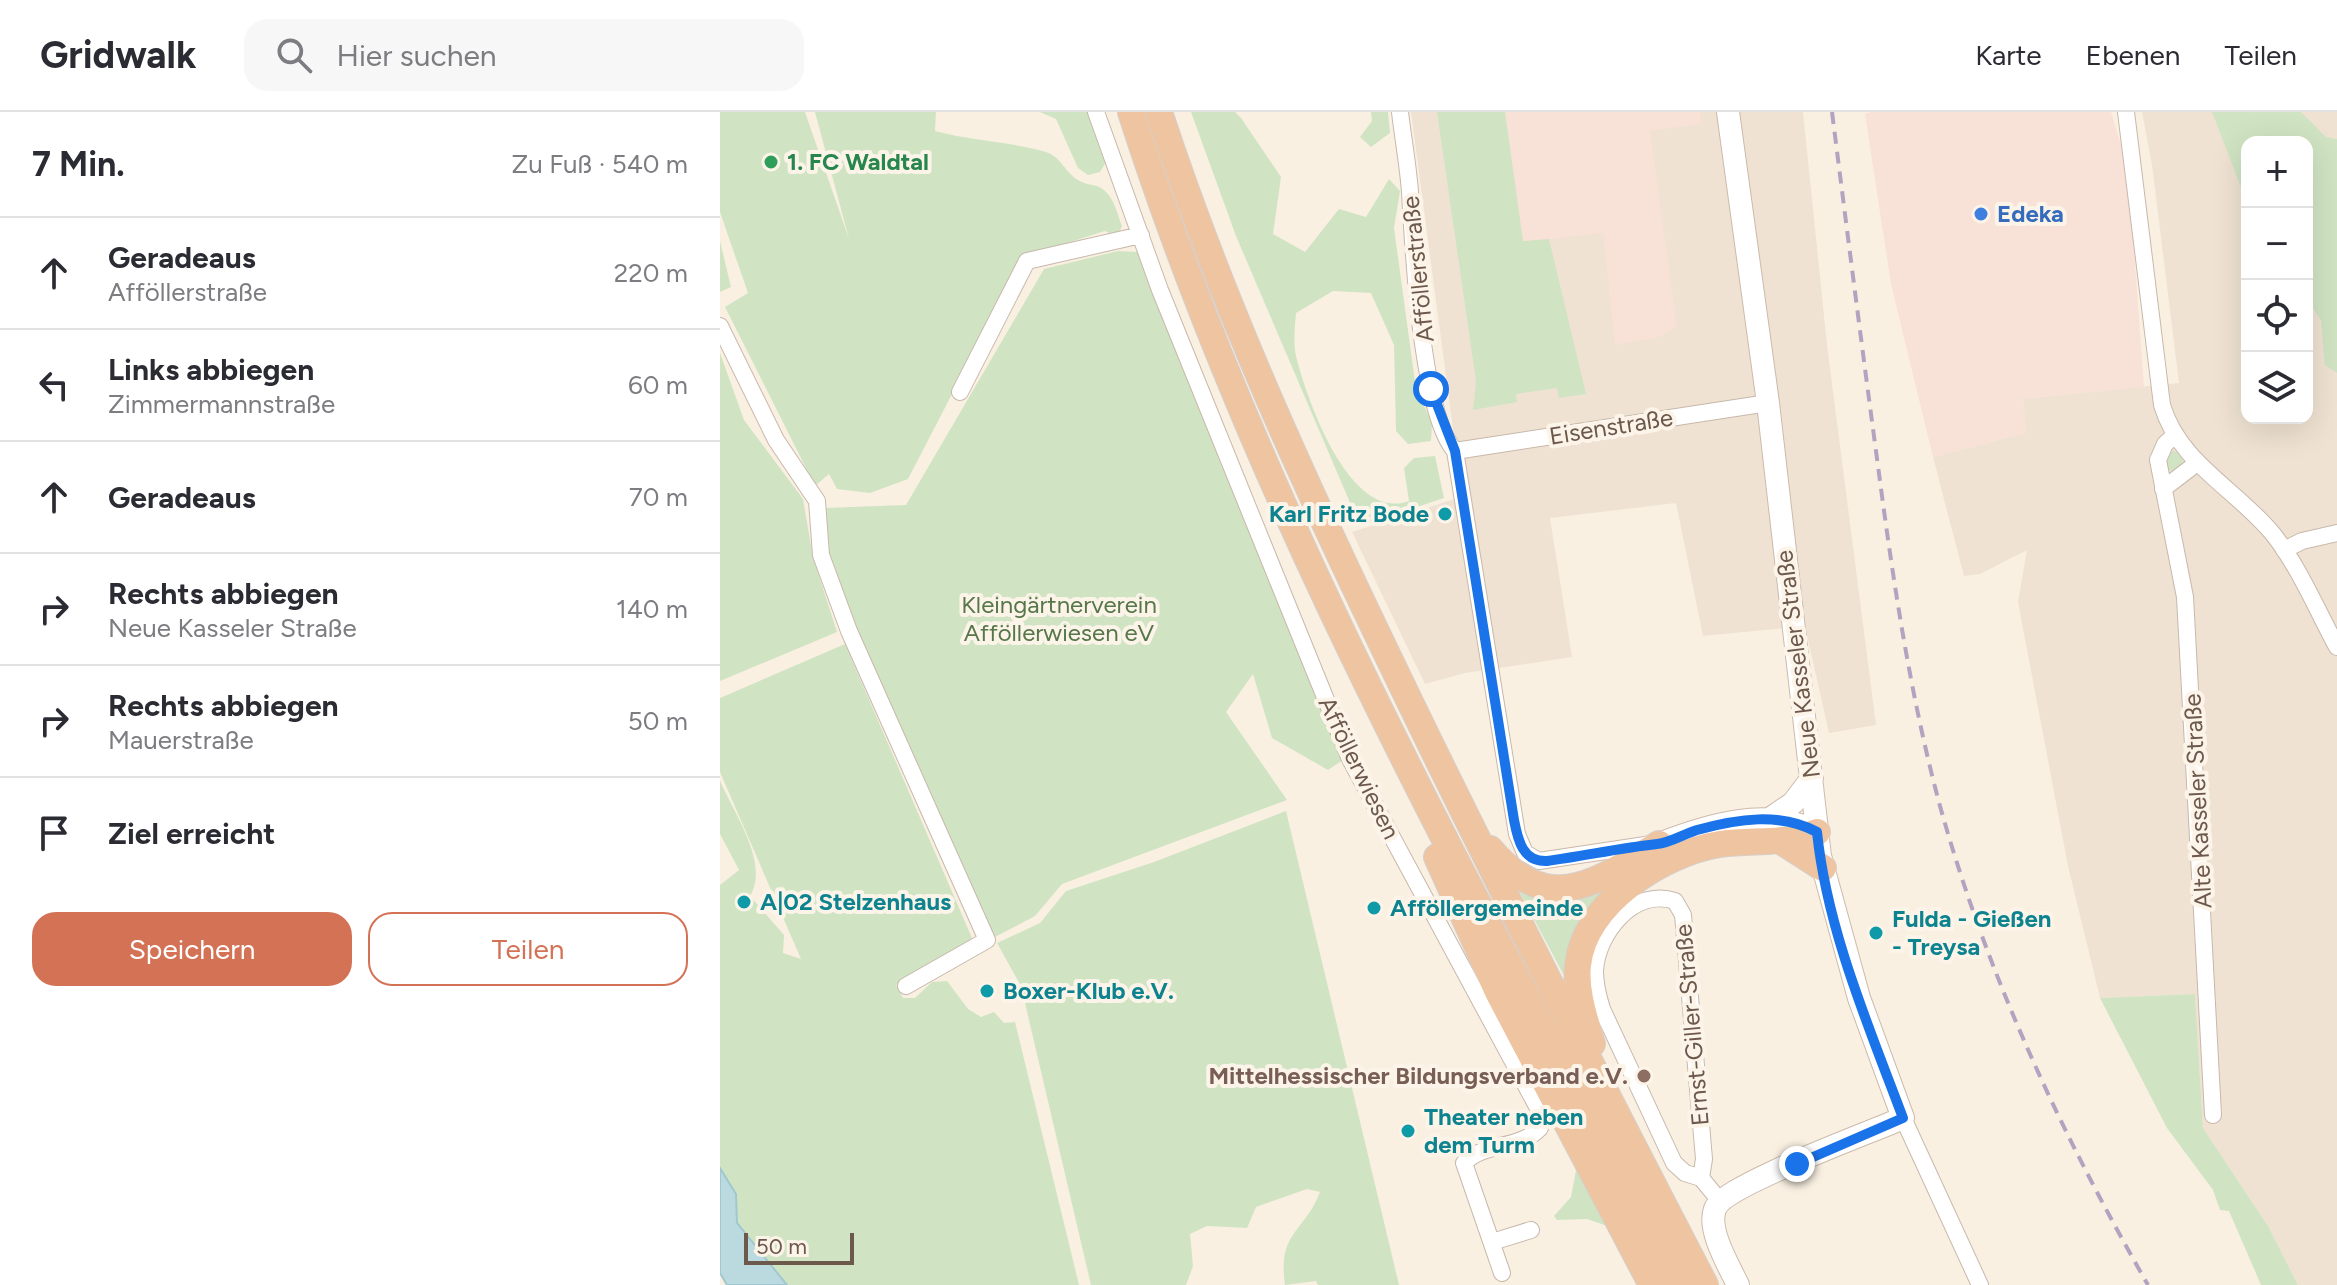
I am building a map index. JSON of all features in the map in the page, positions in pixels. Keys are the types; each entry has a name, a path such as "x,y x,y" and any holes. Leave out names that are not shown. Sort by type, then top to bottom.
{"highway":[{"path":"1131,112 1187,270 1252,428 1405,763 1705,1285"},
{"path":"1159,112 1210,257 1312,501 1601,1103 1678,1285"},
{"path":"1405,763 1415,812 1498,992 1652,1285"},
{"path":"1467,821 1519,877 1551,889 1586,885 1659,844"},
{"path":"1601,1103 1578,987 1581,950 1595,919 1624,889 1691,853 1720,844 1784,843 1817,832"},
{"path":"1784,843 1823,868"}],"main road":[{"name":"Neue Kasseler Straße","path":"1728,112 1768,403 1823,868 1859,998 1903,1118"},
{"path":"1771,818 1793,803 1812,778"},
{"path":"1659,844 1720,825 1771,818 1793,821 1817,832"},
{"path":"1738,1285 1713,1219 1720,1201 1744,1185 1903,1118"}],"street":[{"name":"Afföllerwiesen","path":"1096,112 1141,235 1350,759 1539,1110 1540,1128 1530,1139 1471,1155 1464,1163 1502,1273"},
{"name":"Afföllerstraße","path":"1400,112 1410,192 1410,233 1431,389 1455,451 1487,665 1522,848 1533,860 1547,861 1635,845 1659,844"},
{"path":"2126,112 2162,405 2175,435 2197,463 2259,519 2284,550 2337,647"},
{"path":"960,392 1027,261 1141,235"},
{"path":"720,326 776,440 817,501 821,555 849,631 987,940 906,986"},
{"name":"Eisenstraße","path":"1455,451 1768,403"},
{"name":"Alte Kasseler Straße","path":"2175,435 2165,444 2158,460 2186,612 2213,1115"},
{"path":"2163,489 2197,463"},
{"path":"2284,550 2302,541 2337,533"},
{"name":"Ernst-Giller-Straße","path":"1701,1178 1704,1159 1683,915 1675,901 1646,899 1631,907 1608,932 1595,968 1596,988 1602,1009 1658,1135 1674,1163 1685,1173 1701,1178 1720,1201"},
{"name":"Neue Kasseler Straße","path":"1903,1118 1980,1285"},
{"path":"1492,1242 1531,1230"}],"shaded area":[{"path":"1411,112 1803,112 1827,345 1876,725 1829,733 1805,626 1703,636 1676,503 1550,518 1572,657 1465,673 1425,684 1352,532 1467,495 1453,429"},
{"path":"1505,112 1700,112 1701,124 1650,131 1677,326 1659,337 1615,345 1603,233 1523,242"},
{"path":"2111,112 2128,168 2144,387 2023,399 2026,433 1933,457 1891,284 1865,114"},
{"path":"2142,112 2337,112 2337,1285 2298,1285 2268,1226 2203,1128 2195,994 2100,998 2068,866 2018,602 2027,550 1980,574 1964,576 1933,457 2026,433 2023,399 2179,383 2152,165"}],"green space":[{"path":"720,112 805,112 849,239 815,112 936,112 935,131 1046,152 1056,157 1078,180 1105,191 1122,226 1117,237 1105,231 1023,257 908,479 870,493 837,489 829,474 815,486 725,307 748,293 720,212"},
{"path":"1040,112 1088,112 1106,162 1100,172 1088,175 1078,168 1056,119"},
{"path":"1191,112 1235,112 1241,118 1281,177 1273,234 1305,252 1339,209 1366,217 1389,179 1400,191 1394,228 1416,389 1432,423 1431,441 1408,444 1396,431 1394,345 1371,293 1333,291 1296,313 1295,351 1310,400 1334,453 1368,494 1388,503 1409,501 1404,468 1414,458 1435,456 1444,498 1360,526 1236,236"},
{"path":"1371,112 1388,112 1390,133 1371,147 1360,137 1372,121"},
{"path":"1437,112 1505,112 1523,241 1549,239 1586,394 1559,398 1557,388 1516,394 1517,402 1473,410 1476,381"},
{"path":"2212,112 2301,112 2326,137 2337,139 2337,373 2325,365 2321,320 2313,309 2313,136 2241,136 2241,187"},
{"path":"720,241 731,287 720,292"},
{"name":"Kleingärtnerverein Afföllerwiesen eV","path":"1118,251 1138,252 1346,758 1328,770 1272,738 1253,674 1226,712 1287,800 1062,884 1035,916 991,939 825,555 824,508 906,505 1044,269"},
{"path":"720,353 744,420 803,499 813,557 837,632 720,681"},
{"path":"2173,451 2180,454 2183,461 2180,468 2173,471 2166,468 2163,461 2166,454"},
{"path":"845,644 972,938 963,948 896,985 903,998 915,998 932,982 947,981 968,1009 981,1017 994,1012 1004,1023 1015,1022 1079,1285 787,1285 737,1223 736,1194 720,1168 720,885 739,870 720,834 720,781 753,854 755,883 750,896 784,935 783,953 801,959 720,772 720,698"},
{"path":"1286,811 1399,1285 1318,1285 1316,1281 1285,1285 1285,1254 1289,1243 1320,1192 1307,1189 1256,1207 1247,1228 1207,1226 1190,1234 1193,1266 1186,1285 1091,1285 1021,986 997,943 1040,923 1066,891 1154,862"},
{"path":"1638,866 1570,987 1518,889"},
{"path":"2195,994 2203,1128 2268,1226 2298,1285 2261,1285 2229,1211 2220,1210 2213,1190 2167,1128 2100,998"},
{"path":"1578,1160 1613,1228 1587,1219 1557,1220 1554,1216 1571,1197"}],"water":[{"path":"720,1168 736,1194 737,1223 787,1285 727,1285 720,1273"}],"railway":[{"path":"1832,112 1896,594 1911,680 1940,806 1980,931 2029,1052 2085,1170 2148,1285"}],"place":[{"name":"1. FC Waldtal","path":"771,162"},
{"name":"Edeka","path":"1981,214"},
{"name":"Karl Fritz Bode","path":"1445,514"},
{"name":"A|02 Stelzenhaus","path":"744,902"},
{"name":"Afföllergemeinde","path":"1374,908"},
{"name":"Fulda - Gießen - Treysa","path":"1876,933"},
{"name":"Boxer-Klub e.V.","path":"987,991"},
{"name":"Mittelhessischer Bildungsverband e.V.","path":"1644,1076"},
{"name":"Theater neben dem Turm","path":"1408,1131"}],"route":[{"path":"1431,389 1455,451 1514,820 1522,848 1529,858 1547,861 1635,845 1659,844 1698,830 1771,818 1793,821 1817,832 1827,889 1859,998 1903,1118 1797,1164"}]}
